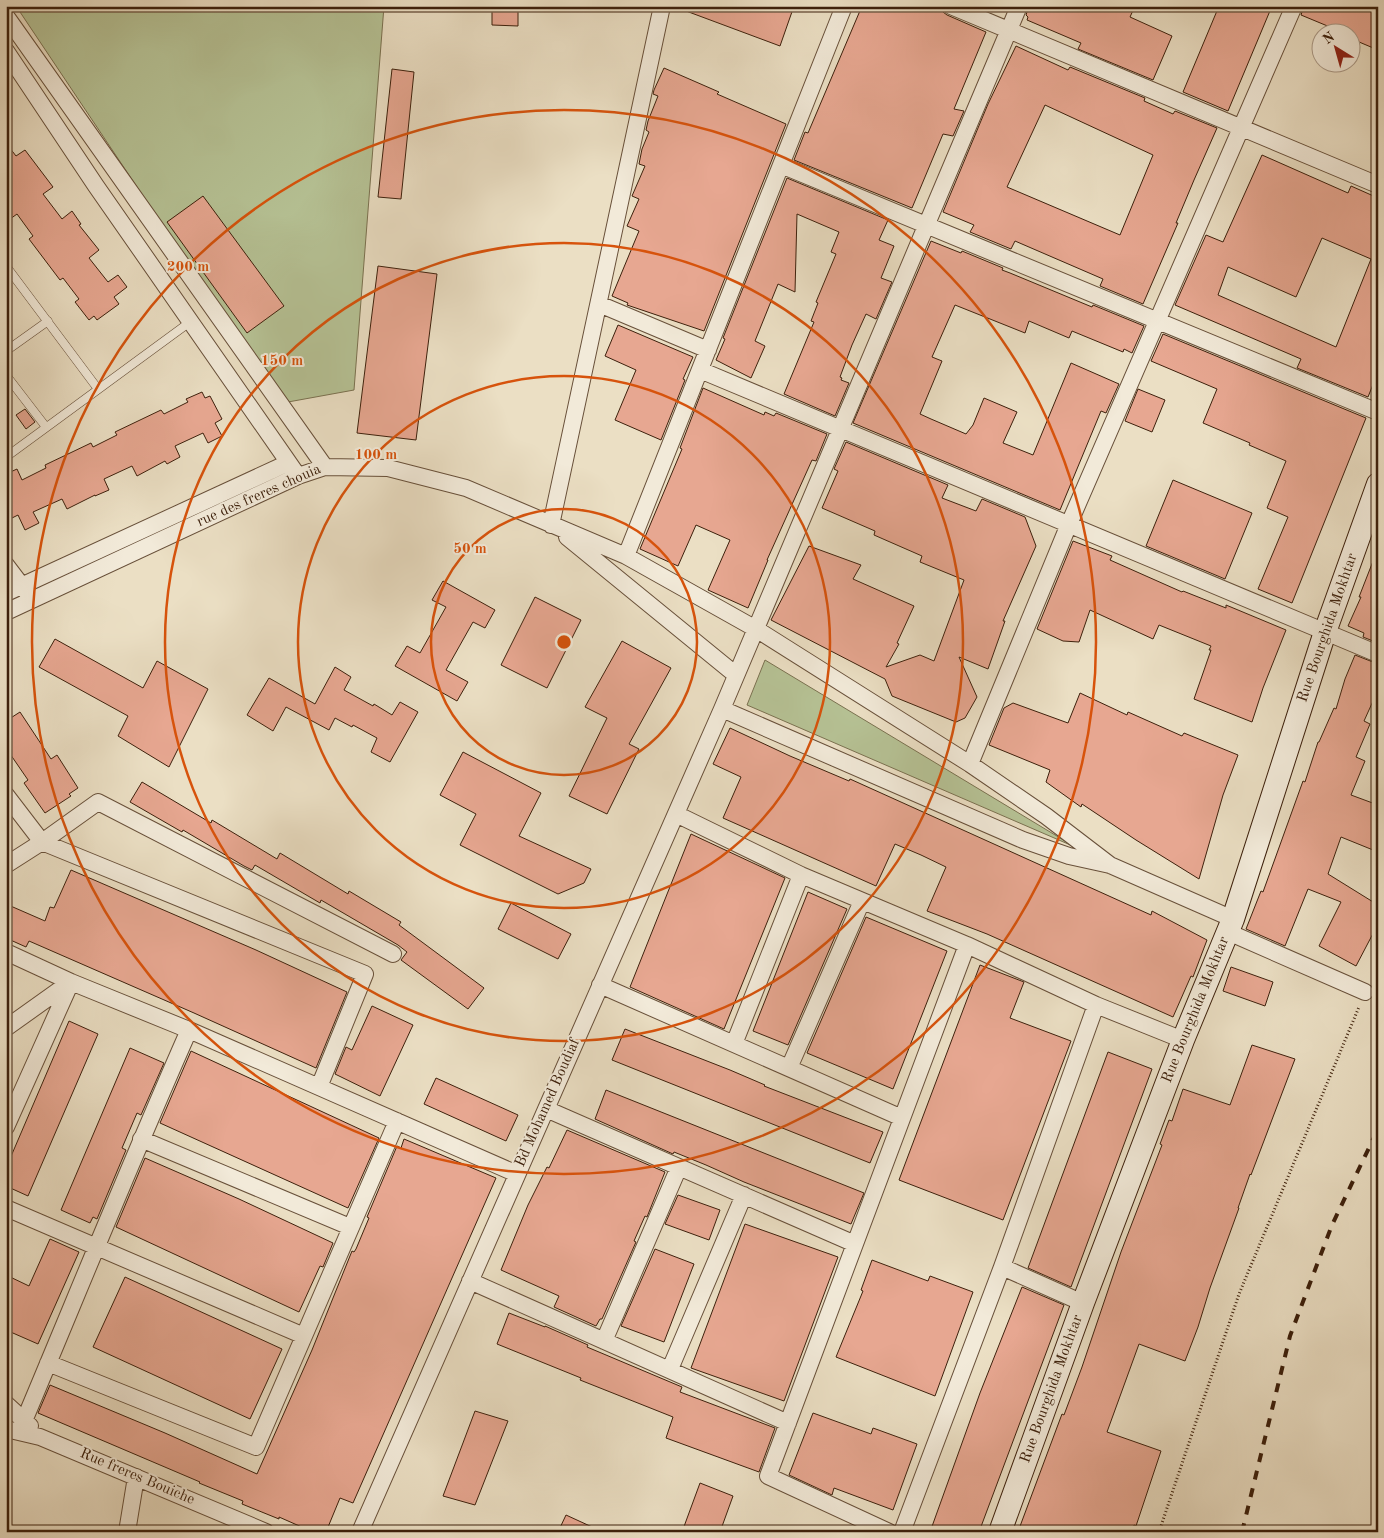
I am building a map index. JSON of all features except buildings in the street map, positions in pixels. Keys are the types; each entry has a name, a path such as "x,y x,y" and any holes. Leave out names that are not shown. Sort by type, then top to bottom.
{"main road":[{"name":"Rue Bourghida Mokhtar","path":"1000,1532 1083,1303 1183,1040 1230,925 1325,632 1378,484"}],"street":[{"path":"662,6 551,524 736,675"},
{"path":"626,556 844,6"},
{"path":"951,6 1378,185"},
{"name":"Bd Mohamed Boudiaf","path":"360,1532 722,709 1019,6"},
{"path":"970,764 1069,524 1294,6"},
{"path":"6,16 325,466"},
{"path":"6,51 96,186 298,476"},
{"path":"781,165 1378,412"},
{"path":"599,304 708,350"},
{"path":"700,370 1378,654"},
{"path":"6,593 288,463"},
{"name":"rue des freres chouia","path":"6,612 298,476 325,466 388,468 466,488 626,556 756,629 970,764 1046,816 1110,866"},
{"path":"6,565 32,600"},
{"path":"722,709 1023,840 1069,856 1110,866 1365,992"},
{"path":"6,795 42,842 365,974 319,1087"},
{"path":"6,864 42,842 98,802 393,954"},
{"path":"676,814 801,875 967,945 1096,1004 1183,1040"},
{"path":"734,1044 801,875"},
{"path":"789,1068 862,901"},
{"path":"889,1532 768,1476 967,945"},
{"path":"6,952 71,982 189,1030 517,1174"},
{"path":"6,1028 71,982"},
{"path":"6,1127 71,982"},
{"path":"600,985 902,1118"},
{"path":"902,1532 1002,1268 1096,1004"},
{"path":"24,1421 141,1139 189,1030"},
{"path":"546,1109 855,1244"},
{"path":"48,1363 256,1447 397,1121"},
{"path":"141,1139 350,1227"},
{"path":"604,1341 678,1167"},
{"path":"670,1369 744,1196"},
{"path":"6,1208 304,1336"},
{"path":"1002,1268 1083,1303"},
{"path":"470,1281 788,1423"},
{"path":"6,1404 40,1437"},
{"name":"Rue freres Bouiche","path":"6,1429 40,1437 266,1532"},
{"path":"127,1532 136,1477"}],"lane":[{"path":"6,266 98,389"},
{"path":"6,351 48,321"},
{"path":"6,457 190,322"},
{"path":"6,375 46,427"}],"path":[{"path":"1159,1532 1239,1294 1365,992"}],"green space":[{"path":"16,6 384,6 354,390 288,402 147,202"},
{"path":"765,660 1075,847 747,705"}],"railway":[{"path":"1242,1532 1290,1336 1332,1225 1378,1129"}]}
